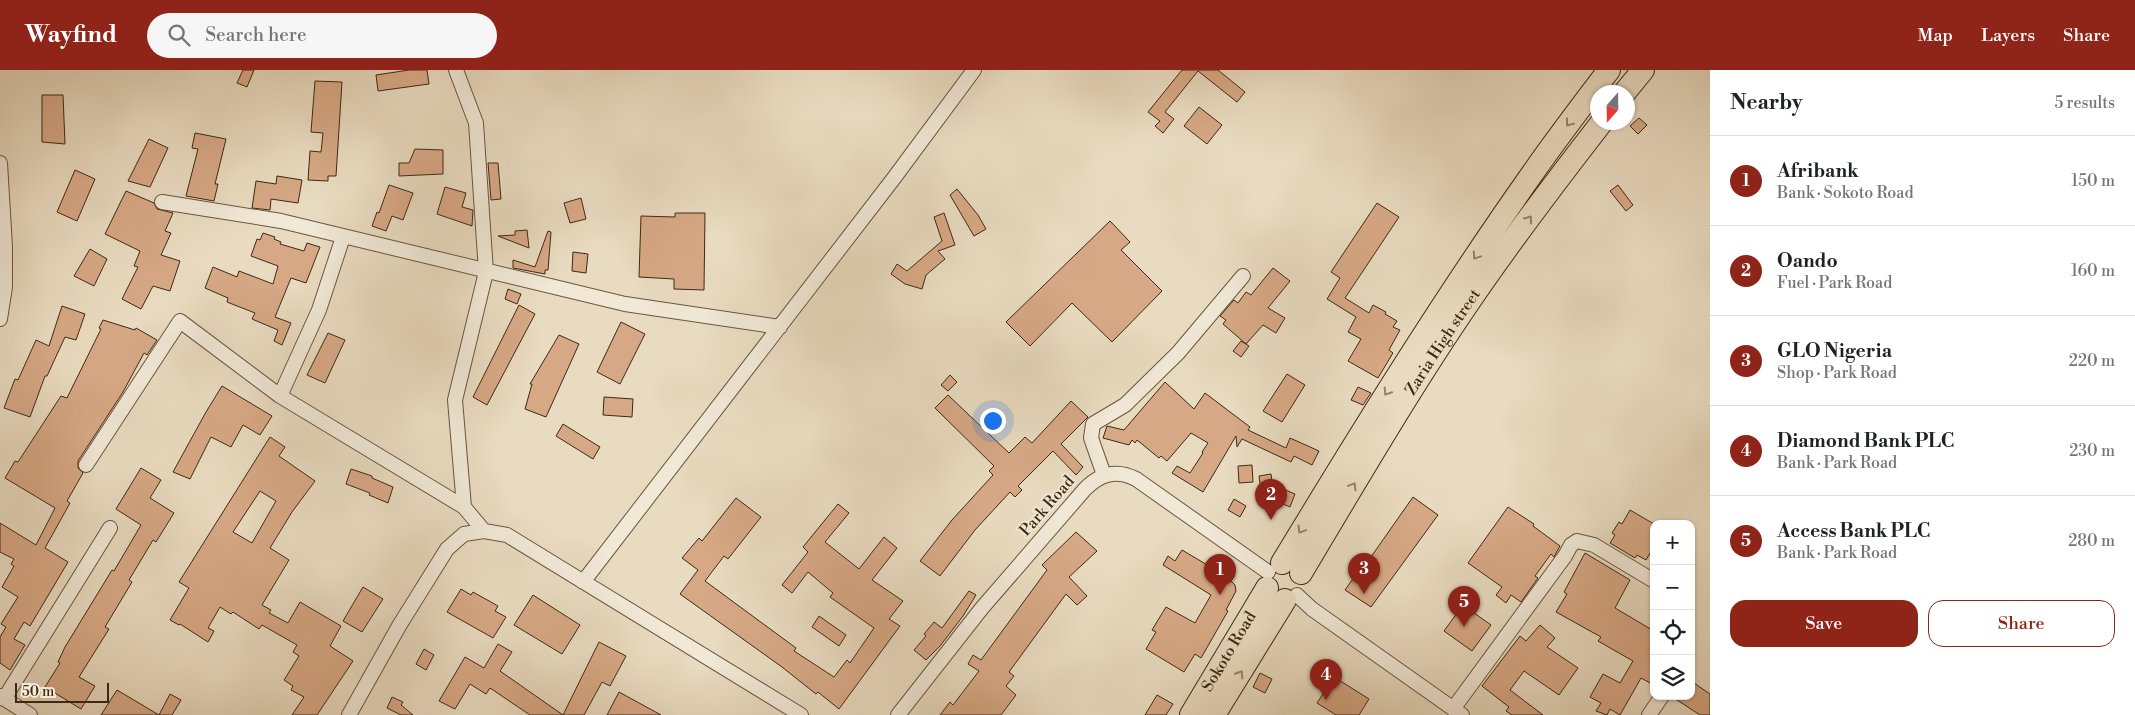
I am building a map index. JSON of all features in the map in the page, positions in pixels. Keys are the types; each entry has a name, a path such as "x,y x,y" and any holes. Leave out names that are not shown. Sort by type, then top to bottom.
{"main road":[{"name":"Sokoto Road","path":"1191,715 1272,574 1430,324 1532,173 1609,70"},
{"path":"1631,85 1643,70"},
{"name":"Zaria High street","path":"1301,573 1383,434 1471,299 1554,184 1596,130"},
{"path":"1293,564 1301,573 1303,585 1291,598 1274,598 1272,574 1293,564"},
{"name":"Sokoto Road","path":"1214,715 1291,598"}],"street":[{"path":"456,70 476,123 486,272 455,400 464,507"},
{"path":"583,582 894,178 974,70"},
{"path":"0,163 5,238 0,319"},
{"path":"162,202 280,221 625,304 780,327"},
{"path":"280,396 319,310 343,236"},
{"path":"1243,276 1178,353 1125,406 1093,424 1091,438 1104,475 1123,474 1136,479 1272,574"},
{"path":"86,465 180,321 280,396 464,507 484,531"},
{"name":"Park Road","path":"898,715 982,608 1085,489 1104,475"},
{"path":"30,715 2,697 110,528"},
{"path":"349,715 399,626 447,549 464,534 484,531 507,534 800,715"},
{"path":"1291,598 1312,609 1458,712 1571,545 1577,541 1587,542 1650,579"},
{"path":"1649,715 1659,700"}],"building":[{"path":"243,70 254,70 247,87 237,83"},
{"path":"409,70 427,70 429,84 378,91 376,75"},
{"path":"1182,70 1218,70 1245,92 1237,102 1198,71 1165,112 1174,119 1163,133 1155,126 1160,121 1148,112"},
{"path":"315,81 342,82 336,176 328,176 328,181 308,180 310,151 321,152 323,133 311,132"},
{"path":"42,95 63,95 65,144 42,142"},
{"path":"1199,107 1222,125 1207,144 1184,126"},
{"path":"1639,118 1647,125 1638,134 1634,130 1635,122"},
{"path":"195,133 226,139 215,184 218,184 214,201 186,196 198,149 192,148"},
{"path":"149,139 168,148 150,187 128,181"},
{"path":"415,149 443,150 443,174 399,176 399,163 409,163"},
{"path":"488,163 498,163 501,199 491,200"},
{"path":"75,170 95,179 77,221 57,212"},
{"path":"277,176 302,180 298,203 271,199 270,210 252,208 256,181 276,184"},
{"path":"389,185 413,193 403,220 392,216 386,231 372,226"},
{"path":"1618,185 1633,205 1626,211 1610,191"},
{"path":"445,187 466,193 462,207 473,210 472,226 437,214"},
{"path":"957,189 978,215 986,229 974,236 950,195"},
{"path":"126,191 154,203 157,209 173,213 165,231 171,233 161,255 180,261 170,291 153,286 141,309 122,299 138,267 134,266 140,251 105,234"},
{"path":"581,198 586,219 570,223 564,203"},
{"path":"1377,203 1399,217 1345,298 1369,313 1373,305 1397,321 1393,327 1400,330 1389,350 1393,353 1378,378 1348,361 1361,339 1348,332 1356,317 1327,299 1340,278 1331,272"},
{"path":"675,213 705,213 704,290 674,289 674,279 639,277 641,216 675,217"},
{"path":"944,213 955,245 938,251 945,259 926,275 922,289 905,284 891,274 897,264 907,271 942,241 934,217"},
{"path":"1110,221 1130,242 1121,250 1162,291 1112,342 1072,303 1030,346 1006,322"},
{"path":"527,230 529,248 498,236 515,235 515,231"},
{"path":"548,231 551,232 548,270 545,270 545,274 513,268 513,260 535,267"},
{"path":"263,233 275,237 274,239 281,242 280,244 304,251 307,243 320,247 306,283 291,278 275,317 291,323 282,345 274,341 278,330 252,319 255,313 227,302 228,298 205,288 213,267 237,277 239,271 273,284 278,266 251,256 257,239 260,240"},
{"path":"90,249 107,259 94,286 74,276"},
{"path":"573,252 588,254 586,273 572,271"},
{"path":"1273,268 1290,281 1268,308 1285,318 1276,333 1263,325 1246,344 1223,324 1226,320 1220,316 1234,300 1238,303 1246,292 1251,295"},
{"path":"508,289 521,294 517,304 505,299"},
{"path":"519,305 535,314 487,405 473,397"},
{"path":"62,306 85,314 76,340 65,337 47,376 45,376 30,417 4,408 15,379 18,380 36,340 49,346"},
{"path":"103,320 135,330 136,328 157,340 147,355 144,353 123,392 78,461 78,468 83,473 67,501 70,503 45,548 68,562 30,626 24,622 14,639 25,645 10,670 0,663 0,637 6,627 1,624 18,597 2,587 14,566 11,564 14,559 0,552 0,523 36,545 55,508 5,478 15,461 18,462 61,396 67,398 101,329 99,328"},
{"path":"621,322 645,334 620,384 597,372"},
{"path":"328,333 345,340 325,383 307,375"},
{"path":"559,335 579,344 546,417 525,409 532,384 530,384"},
{"path":"1241,341 1249,346 1241,357 1233,351"},
{"path":"1287,374 1305,385 1282,422 1263,411"},
{"path":"950,375 957,382 948,391 941,385"},
{"path":"1165,382 1194,409 1205,393 1250,427 1248,430 1286,448 1290,438 1319,451 1312,465 1294,456 1291,462 1242,439 1237,447 1236,436 1203,492 1172,473 1177,466 1190,473 1208,443 1191,433 1167,461 1161,456 1159,458 1137,440 1135,443 1132,440 1129,445 1103,438 1107,426 1124,430"},
{"path":"222,386 272,416 260,435 243,425 231,447 211,437 190,479 173,472 206,412"},
{"path":"1358,387 1371,393 1363,405 1351,400"},
{"path":"948,395 1009,453 1025,437 1032,443 1071,401 1088,417 1061,444 1083,467 1076,475 1053,451 1018,486 1022,490 1015,497 1010,492 975,530 940,576 920,561 952,520 993,475 989,471 994,466 935,408"},
{"path":"604,397 633,399 632,417 603,415"},
{"path":"563,424 600,447 593,459 556,436"},
{"path":"270,437 285,447 279,456 315,481 292,512 270,548 289,560 262,605 271,610 269,613 288,623 300,602 341,626 330,646 353,661 317,715 292,715 304,697 291,690 293,686 284,680 299,656 293,652 297,645 262,625 259,629 233,612 231,614 220,607 208,628 214,631 208,642 180,624 170,620 189,588 179,582","holes":["260,491 276,501 252,543 233,532"]},
{"path":"1252,465 1253,482 1239,483 1238,466"},
{"path":"141,468 161,480 150,498 174,513 156,542 153,540 129,580 132,582 105,627 109,629 79,677 95,686 81,709 45,687 60,663 58,662 65,647 141,525 116,509"},
{"path":"351,469 372,476 372,478 393,487 388,503 369,495 370,493 346,484"},
{"path":"1271,474 1273,488 1261,490 1259,476"},
{"path":"1283,489 1295,494 1290,507 1278,502"},
{"path":"1413,497 1438,515 1371,607 1345,590 1357,573 1359,574"},
{"path":"736,498 761,517 728,559 724,556 705,581 796,648 794,651 834,677 847,660 850,663 874,628 830,597 833,593 808,572 792,593 782,585 808,552 803,547 838,504 849,513 825,542 859,569 884,537 897,548 872,580 903,601 889,619 900,626 839,709 680,594 698,570 682,558 699,538 702,541"},
{"path":"1234,499 1246,506 1240,517 1228,510"},
{"path":"1508,507 1534,524 1533,526 1560,546 1554,557 1551,554 1535,576 1538,578 1521,602 1511,595 1506,603 1496,595 1502,587 1468,563"},
{"path":"1630,510 1650,522 1650,554 1646,560 1637,555 1635,558 1610,543 1615,535 1612,533 1619,522 1622,524"},
{"path":"1076,532 1097,551 1069,577 1087,596 1077,605 1066,594 1009,672 1014,676 1006,686 1016,695 1001,715 940,715 950,702 953,705 979,671 968,664 973,655 981,660 1047,570 1042,565"},
{"path":"1182,550 1226,576 1235,585 1236,591 1226,610 1228,611 1201,658 1195,654 1184,672 1146,649 1156,632 1152,630 1166,607 1195,623 1211,595 1163,565 1168,556 1175,561"},
{"path":"1585,553 1630,580 1615,608 1650,629 1650,683 1641,678 1620,715 1610,709 1607,715 1596,711 1601,703 1590,697 1603,674 1620,683 1633,661 1598,641 1601,637 1556,612 1567,594 1564,592"},
{"path":"363,587 383,599 362,632 343,621"},
{"path":"461,589 471,595 473,592 498,606 495,611 506,617 493,638 447,612"},
{"path":"969,591 976,595 963,616 940,646 926,660 914,650 926,636 924,634 934,622 942,628"},
{"path":"533,595 580,625 562,654 514,625"},
{"path":"1463,605 1491,625 1472,651 1444,631"},
{"path":"819,616 846,635 839,646 812,627"},
{"path":"1540,625 1555,638 1547,647 1578,668 1559,695 1524,671 1510,690 1543,715 1512,715 1506,711 1509,707 1482,686 1520,636 1526,641"},
{"path":"599,642 626,656 610,686 602,682 584,715 563,715"},
{"path":"498,644 512,652 500,671 563,715 530,715 490,688 486,694 470,684 455,709 439,701 465,657 484,668"},
{"path":"424,649 434,655 426,670 416,664"},
{"path":"1260,673 1272,679 1265,693 1253,687"},
{"path":"1334,677 1369,699 1359,715 1336,715 1317,703"},
{"path":"1695,684 1710,694 1710,715 1700,715 1677,700 1695,700"},
{"path":"117,690 159,715 101,715"},
{"path":"619,692 661,715 607,715"},
{"path":"170,694 181,700 172,715 159,715"},
{"path":"1157,695 1173,704 1166,715 1145,715"},
{"path":"392,697 403,702 401,705 413,715 401,715 387,708"}],"place":[{"name":"Oando","path":"1271,520"},
{"name":"GLO Nigeria","path":"1364,594"},
{"name":"Afribank","path":"1220,595"},
{"name":"Access Bank PLC","path":"1464,627"},
{"name":"Diamond Bank PLC","path":"1326,700"}]}
